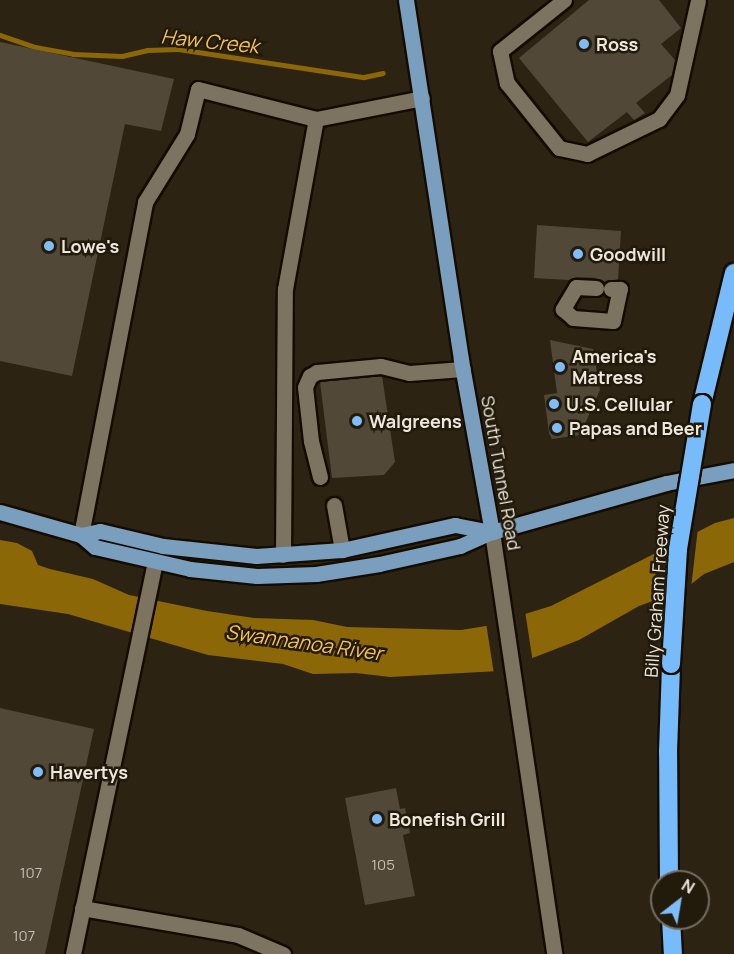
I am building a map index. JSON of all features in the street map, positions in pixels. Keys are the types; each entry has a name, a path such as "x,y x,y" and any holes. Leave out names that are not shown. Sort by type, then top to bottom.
{"highway":[{"name":"Billy Graham Freeway","path":"669,870 668,752 678,549 702,404 734,273"},
{"path":"672,930 674,954"}],"main road":[{"name":"South Tunnel Road","path":"406,0 463,369 492,532"},
{"path":"0,512 81,535 95,547 154,562 222,573 289,576 379,564 450,549 492,532 666,483 734,470"},
{"path":"81,535 100,531 189,550 283,555 342,550 455,525 492,532"}],"street":[{"path":"564,0 500,51 507,83 559,148 587,154 659,119 677,95 698,0"},
{"path":"81,535 145,202 187,134 198,90 316,119 422,98"},
{"path":"283,555 285,289 316,119"},
{"path":"320,477 311,441 305,387 310,376 317,372 381,366 409,373 463,369"},
{"path":"333,505 342,550"},
{"name":"South Tunnel Road","path":"492,532 520,706 554,954"},
{"path":"73,954 154,562"},
{"path":"82,908 238,935 283,954"}],"water":[{"name":"Swannanoa River","path":"734,518 734,562 704,574 685,589 639,606 579,640 499,671 390,677 356,673 313,674 283,664 208,655 68,614 0,604 0,540 17,543 32,551 38,565 93,579 129,595 207,611 254,618 313,620 347,627 461,630 486,626 551,606 715,523"}],"pier":[{"path":"698,528 691,588 653,603 658,547"},
{"path":"525,611 533,663 494,674 486,623"}],"building":[{"path":"589,0 659,0 681,28 661,44 675,60 672,75 636,103 645,113 634,120 627,112 588,142 519,58"},
{"name":"Lowe's","path":"0,42 174,79 161,131 125,124 72,376 0,361"},
{"name":"Goodwill","path":"537,225 621,231 618,279 604,283 596,278 576,277 569,280 534,278"},
{"path":"550,340 593,349 600,390 580,435 552,439 549,433 544,395 557,393"},
{"name":"Walgreens","path":"382,376 395,462 384,475 332,478 320,382"},
{"path":"0,708 94,729 45,954 0,954"},
{"path":"396,788 400,809 405,808 410,833 403,835 415,896 365,905 345,798"}],"waterway":[{"name":"Haw Creek","path":"0,35 35,47 73,54 122,56 147,50 178,49 364,77 383,73"}],"place":[{"name":"Ross","path":"584,44"},
{"name":"Lowe's","path":"49,246"},
{"name":"Goodwill","path":"578,254"},
{"name":"America's Matress","path":"560,367"},
{"name":"U.S. Cellular","path":"554,404"},
{"name":"Walgreens","path":"357,421"},
{"name":"Papas and Beer","path":"557,428"},
{"name":"Havertys","path":"38,772"},
{"name":"Bonefish Grill","path":"377,819"}]}
